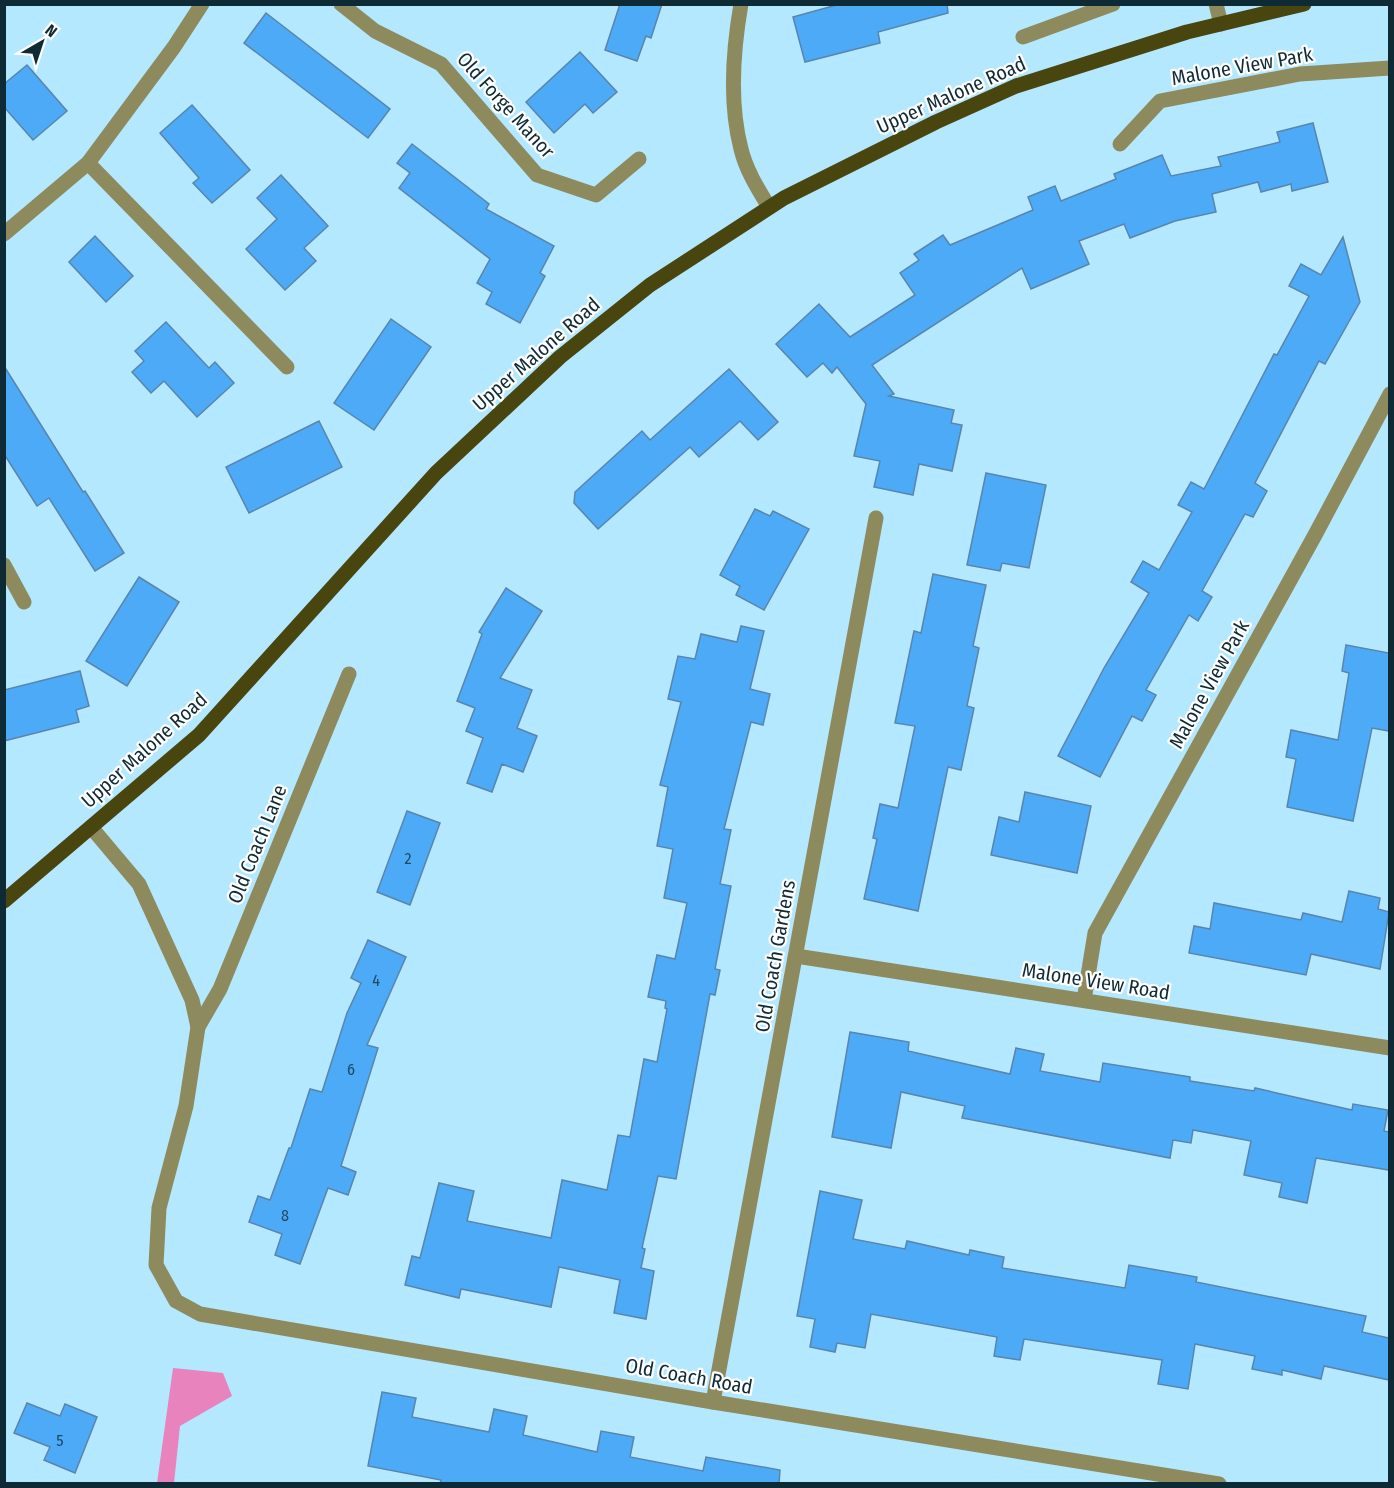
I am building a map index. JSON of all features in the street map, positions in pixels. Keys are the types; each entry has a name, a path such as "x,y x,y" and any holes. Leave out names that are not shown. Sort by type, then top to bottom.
{"main road":[{"name":"Upper Malone Road","path":"4,901 199,735 436,473 560,357 650,285 769,207 936,122 1016,86 1221,24 1304,4"}],"street":[{"path":"5,232 88,163 174,47 202,4"},
{"name":"Old Forge Manor","path":"341,4 375,31 441,63 537,175 596,195 639,159"},
{"path":"741,4 734,68 734,102 739,137 753,181 769,207"},
{"name":"Upper Malone Road","path":"1023,37 1113,4"},
{"path":"1216,4 1221,24"},
{"name":"Malone View Park","path":"1120,144 1160,101 1300,74 1389,68"},
{"path":"88,163 287,367"},
{"name":"Malone View Park","path":"1084,1000 1095,933 1310,545 1389,394"},
{"name":"Old Coach Gardens","path":"713,1402 876,518"},
{"path":"4,565 24,602"},
{"name":"Old Coach Lane","path":"198,1027 220,989 349,674"},
{"name":"Old Coach Lane","path":"91,827 139,884 192,1000 198,1027 186,1106 159,1208 156,1265 166,1282"},
{"name":"Malone View Road","path":"796,956 1389,1048"},
{"name":"Old Coach Road","path":"166,1282 176,1301 200,1314 713,1402 1219,1484"}],"shaded area":[{"path":"173,1368 223,1373 232,1396 180,1426 174,1483 157,1483"}],"building":[{"path":"620,4 662,4 651,38 646,36 637,61 605,50"},
{"path":"840,4 947,4 948,13 878,32 880,43 805,62 793,17"},
{"path":"266,13 390,109 368,138 244,43"},
{"path":"580,52 617,92 593,113 585,104 554,133 526,102"},
{"path":"27,65 67,111 33,140 4,107 4,84"},
{"path":"192,105 250,170 212,203 193,183 199,178 160,133"},
{"path":"1313,123 1328,182 1292,191 1291,184 1261,192 1258,182 1212,194 1216,212 1175,221 1130,238 1124,224 1079,241 1089,264 1031,289 1022,268 872,365 894,394 889,396 954,410 951,423 962,425 952,471 919,464 913,495 874,487 880,461 854,456 866,404 837,367 832,373 823,363 807,377 776,344 819,304 850,337 915,295 900,273 919,260 914,254 943,235 950,245 1033,210 1028,197 1055,186 1061,201 1116,179 1114,174 1162,155 1171,176 1221,166 1218,157 1280,142 1277,132"},
{"path":"412,144 489,204 486,209 554,246 540,273 545,276 520,323 486,304 492,292 477,283 490,259 399,188 410,173 397,163"},
{"path":"281,175 328,226 304,248 316,261 285,290 246,249 277,219 257,198"},
{"path":"95,236 133,276 106,302 69,262"},
{"path":"1343,237 1360,302 1325,364 1319,361 1255,483 1267,491 1253,517 1245,514 1202,591 1212,597 1198,621 1189,615 1146,690 1156,695 1142,721 1132,716 1100,777 1058,756 1104,668 1149,593 1131,582 1143,561 1159,570 1192,512 1178,505 1191,482 1204,489 1274,354 1277,355 1309,296 1289,286 1301,264 1321,275"},
{"path":"391,319 431,347 374,430 334,403"},
{"path":"166,322 209,368 215,362 234,383 197,417 164,381 151,393 132,372 144,361 135,351"},
{"path":"4,366 124,553 95,571 49,498 37,506 4,454"},
{"path":"729,369 778,422 758,440 740,421 699,457 690,447 598,529 574,503 575,492 642,431 650,440"},
{"path":"319,421 342,467 249,513 226,467"},
{"path":"986,473 1046,485 1029,568 1002,563 1000,571 967,565"},
{"path":"755,509 770,516 773,511 809,529 764,610 736,595 740,586 720,575"},
{"path":"933,574 986,585 973,646 979,648 967,706 974,708 961,770 948,767 918,911 864,899 877,839 873,838 880,804 898,808 915,726 895,723 914,631 921,633"},
{"path":"139,577 179,602 127,686 86,661"},
{"path":"506,588 542,611 500,678 532,690 517,728 537,736 523,772 502,764 492,792 467,783 483,738 466,731 475,708 457,701 482,634 479,632"},
{"path":"741,626 764,631 750,689 770,694 763,725 751,722 724,829 731,830 720,884 731,886 715,969 720,970 715,995 710,994 676,1179 658,1176 642,1248 645,1249 641,1268 654,1271 646,1319 614,1313 620,1280 559,1267 551,1307 461,1289 459,1298 405,1285 412,1256 420,1258 439,1183 474,1191 467,1221 551,1238 562,1180 607,1190 618,1135 630,1137 644,1059 657,1062 667,1009 665,1008 666,1001 648,997 657,955 675,959 687,903 664,898 673,849 657,846 668,787 660,785 681,702 668,699 678,656 695,659 701,634 737,642"},
{"path":"1346,645 1389,653 1389,731 1372,728 1353,821 1287,807 1296,759 1286,757 1291,730 1338,740 1349,673 1342,671"},
{"path":"80,671 89,706 76,710 79,722 4,741 4,690"},
{"path":"1025,792 1091,806 1077,873 991,855 999,817 1019,822"},
{"path":"407,811 440,823 410,905 377,892"},
{"path":"1349,891 1380,898 1378,909 1389,912 1380,969 1311,954 1306,975 1189,953 1194,926 1210,929 1214,903 1301,920 1303,913 1342,922"},
{"path":"368,940 406,957 367,1045 378,1048 341,1166 356,1172 348,1195 328,1188 300,1264 275,1255 282,1234 249,1222 258,1196 270,1200 289,1148 291,1148 310,1089 322,1092 347,1013 361,983 351,978"},
{"path":"850,1032 909,1042 908,1051 1010,1074 1016,1048 1044,1054 1040,1071 1100,1082 1103,1063 1190,1077 1190,1081 1254,1091 1255,1088 1352,1110 1353,1104 1388,1110 1384,1131 1389,1132 1389,1170 1316,1158 1307,1203 1279,1197 1282,1183 1244,1175 1251,1141 1193,1130 1191,1143 1173,1140 1170,1158 962,1118 965,1106 901,1092 891,1148 832,1137"},
{"path":"820,1191 862,1200 853,1239 905,1249 907,1241 969,1255 970,1250 1004,1257 1002,1268 1125,1288 1129,1265 1197,1277 1196,1282 1366,1316 1362,1332 1389,1338 1389,1380 1324,1366 1321,1379 1282,1370 1282,1375 1252,1369 1255,1356 1195,1344 1188,1389 1158,1384 1162,1360 1024,1339 1020,1360 994,1356 997,1337 871,1314 865,1348 837,1343 835,1352 810,1347 815,1319 797,1316"},
{"path":"382,1392 416,1398 412,1417 489,1432 494,1409 527,1416 523,1435 597,1452 601,1431 634,1437 630,1457 703,1471 706,1457 780,1470 779,1484 440,1484 441,1480 368,1466"},
{"path":"27,1403 60,1416 65,1404 97,1417 75,1473 44,1460 50,1447 14,1433"}]}
